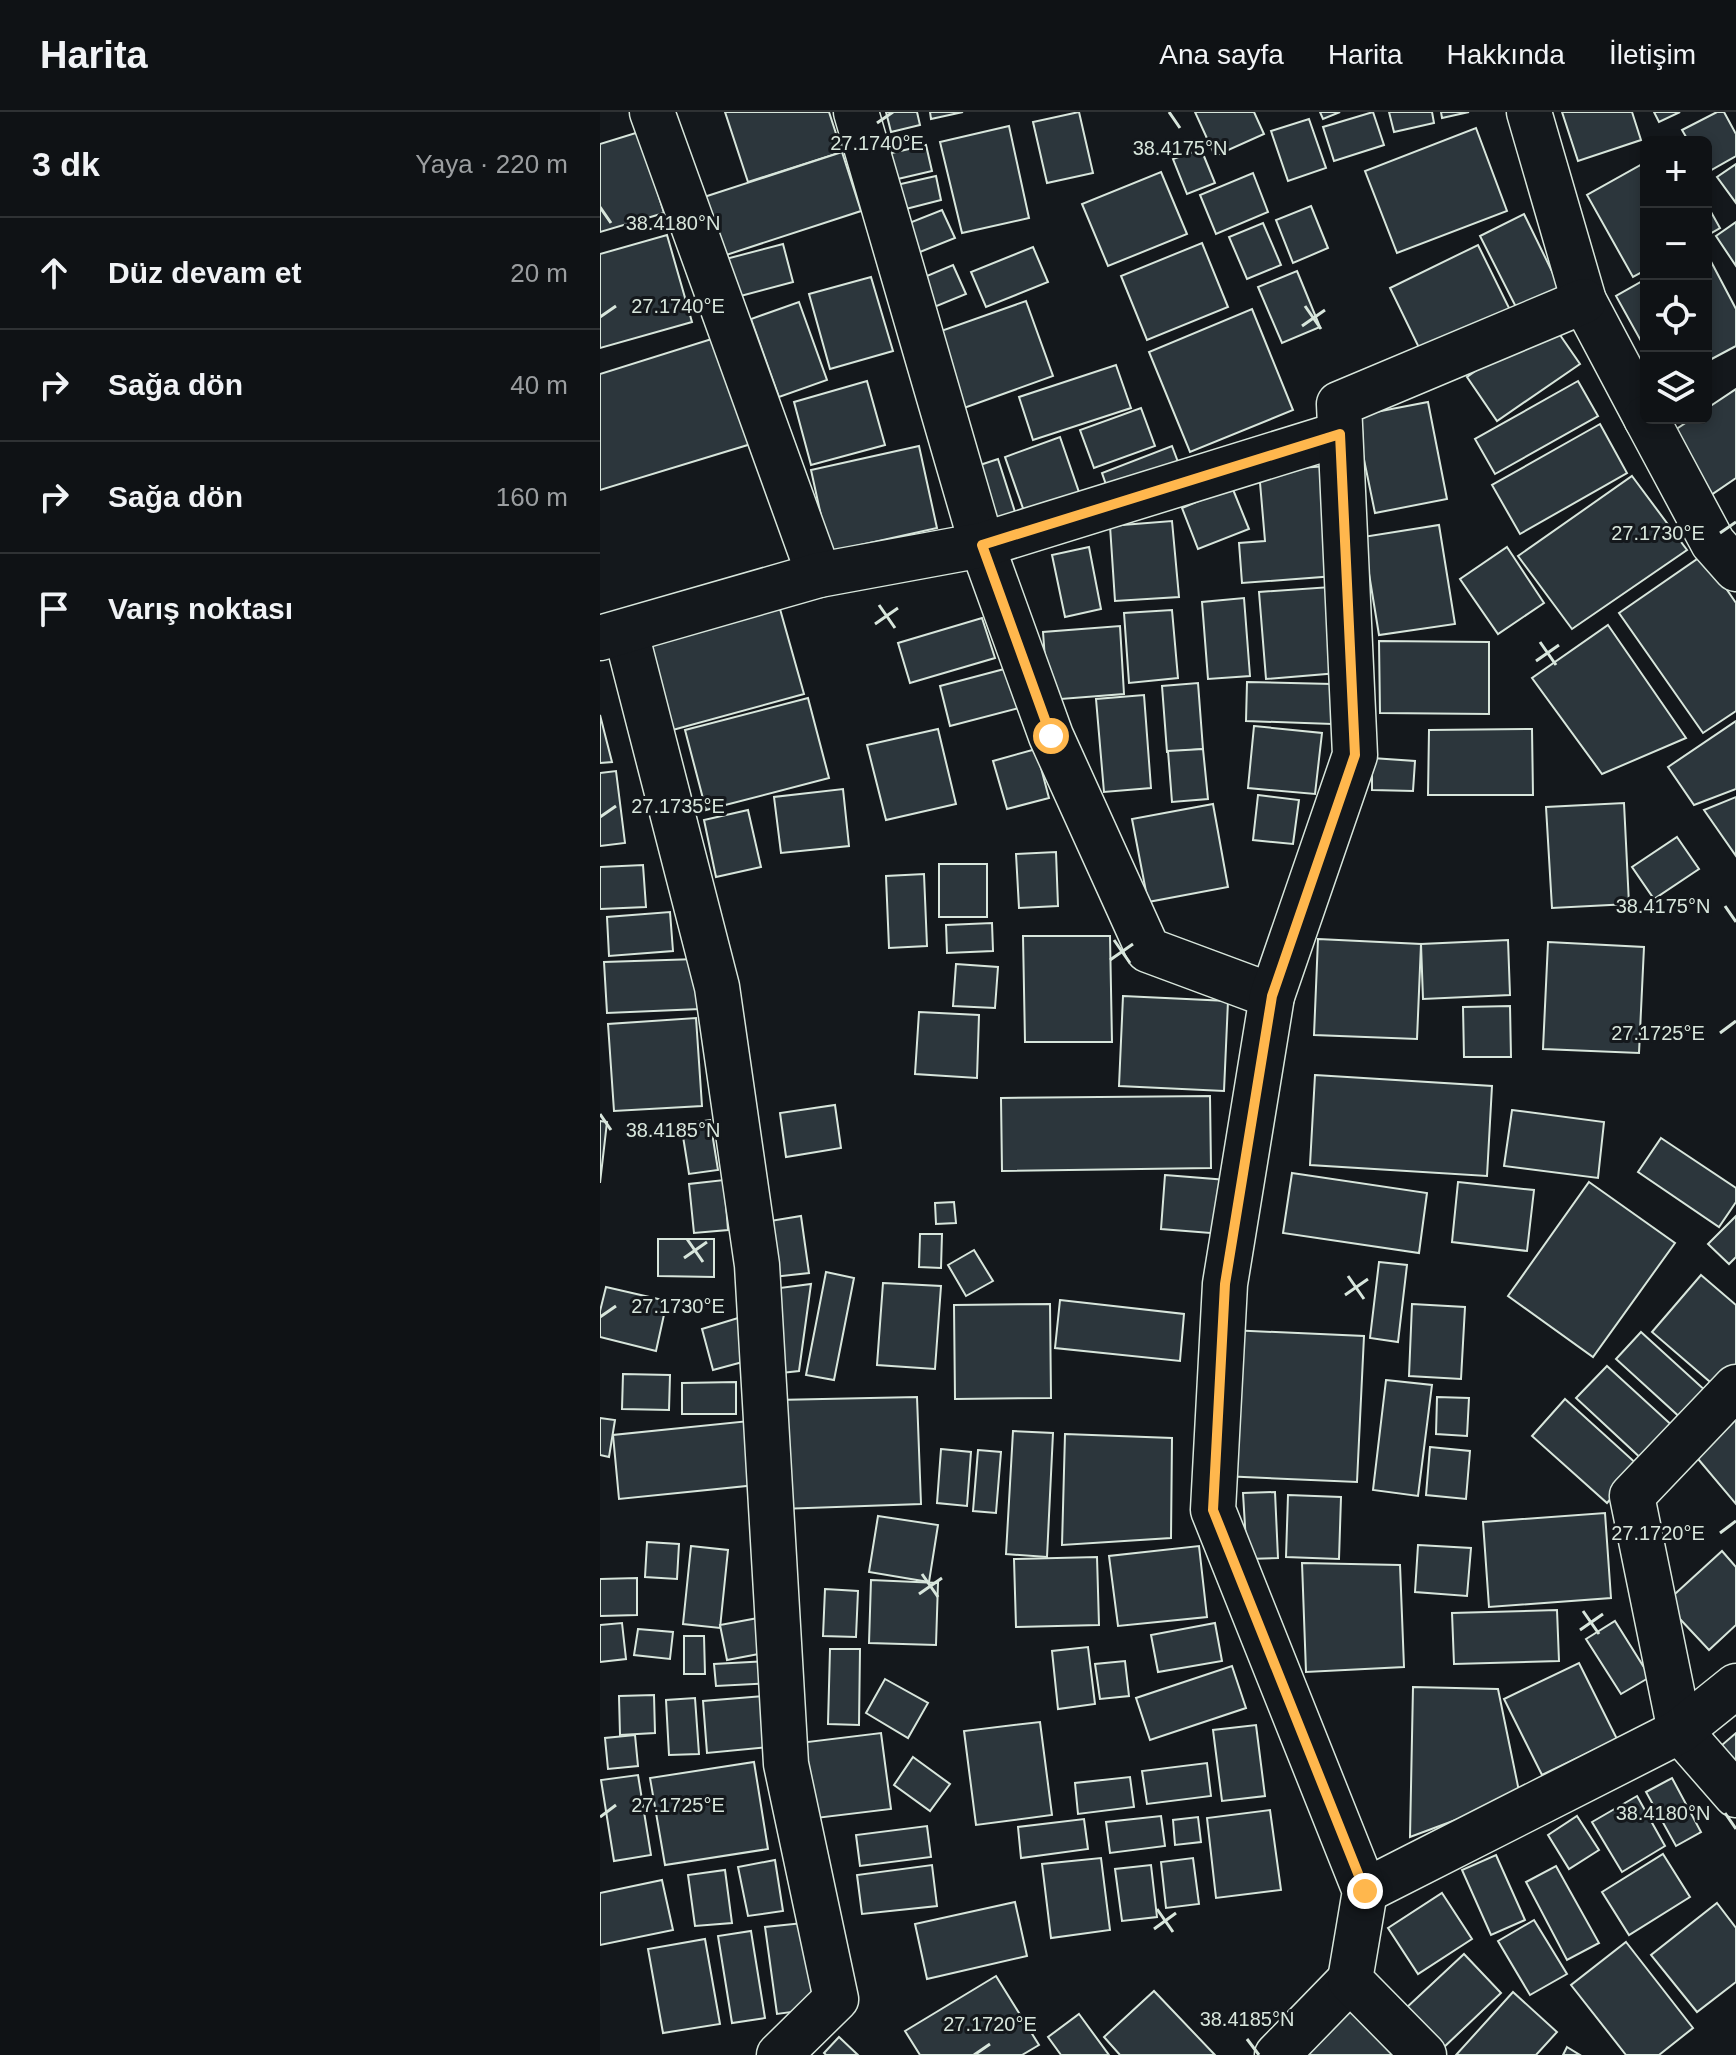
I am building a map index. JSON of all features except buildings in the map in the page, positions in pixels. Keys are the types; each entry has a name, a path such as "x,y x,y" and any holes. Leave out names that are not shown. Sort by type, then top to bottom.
{"street":[{"path":"652,112 819,575"},
{"path":"856,112 982,545 1051,736 1148,950 1272,996"},
{"path":"1529,112 1584,301 1640,407"},
{"path":"1277,2055 1350,1980 1365,1891 1213,1510 1225,1284 1272,996 1355,755 1339,404 1584,301"},
{"path":"1650,424 1728,546"},
{"path":"779,2055 836,1999 786,1764 757,1265 717,987 613,636 819,575 982,545 1340,434"},
{"path":"1736,1387 1632,1496 1680,1731 1736,1795"},
{"path":"1365,1891 1680,1731 1736,1686"},
{"path":"1350,1980 1424,2055"}],"route":[{"path":"1051,736 982,545 1340,434 1355,755 1272,996 1225,1284 1213,1510 1365,1891"}]}
